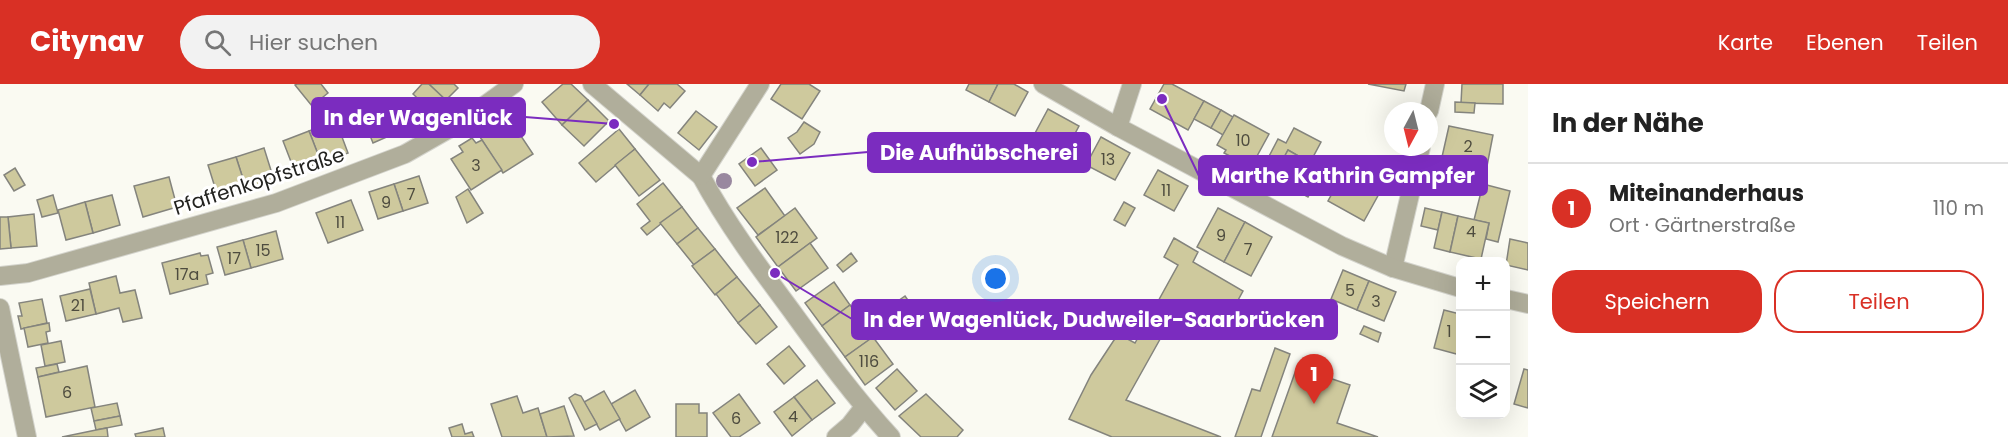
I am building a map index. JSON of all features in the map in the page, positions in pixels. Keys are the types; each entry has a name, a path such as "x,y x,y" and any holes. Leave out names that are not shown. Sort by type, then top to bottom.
{"street":[{"name":"Pfaffenkopfstraße","path":"0,276 28,273 221,220 298,195 405,154 463,121 514,84"},
{"path":"592,84 701,176 754,261 864,407 891,437"},
{"path":"701,176 760,84"},
{"path":"1043,84 1118,127 1342,246 1393,268 1456,287"},
{"path":"1118,127 1132,84"},
{"path":"1431,102 1435,84"},
{"path":"1393,268 1419,156"},
{"path":"1510,300 1528,304"},
{"path":"0,308 27,437"},
{"path":"836,437 850,425 864,407"}],"building":[{"path":"321,84 328,93 312,106 295,85"},
{"path":"422,84 429,84 446,100 434,114 413,94"},
{"path":"429,84 454,84 458,88 446,100"},
{"path":"563,84 571,84 588,100 562,125 542,102"},
{"path":"627,84 649,84 640,95"},
{"path":"649,84 677,84 685,91 670,108 664,103 658,111 640,95"},
{"path":"781,84 809,84 820,91 802,119 771,99"},
{"path":"969,84 998,84 989,102 966,90"},
{"path":"998,84 1014,84 1028,92 1015,116 989,102"},
{"path":"1164,84 1172,84 1204,101 1188,130 1150,109"},
{"path":"1368,84 1406,84 1404,91"},
{"path":"1462,84 1503,84 1503,104 1461,103"},
{"path":"588,100 609,121 584,146 562,125"},
{"path":"1204,101 1221,110 1211,128 1194,119"},
{"path":"1455,102 1475,103 1474,113 1455,112"},
{"path":"388,109 398,132 373,143 363,118"},
{"path":"1048,109 1079,126 1064,154 1033,137"},
{"path":"1221,110 1233,117 1223,135 1211,128"},
{"path":"696,111 717,127 699,150 678,133"},
{"path":"1234,115 1269,134 1251,167 1224,153 1226,150 1217,145"},
{"path":"509,118 533,154 503,173 480,137"},
{"path":"336,121 348,153 321,162 309,131"},
{"path":"804,122 820,132 814,144 800,154 788,138 797,132"},
{"path":"1449,126 1493,135 1487,166 1442,157"},
{"path":"1294,128 1321,142 1313,157 1310,156 1307,161 1288,150 1278,169 1266,162 1278,139 1286,143"},
{"path":"619,129 635,149 596,182 579,163"},
{"path":"309,131 321,162 295,172 283,141"},
{"path":"1101,137 1130,153 1115,180 1086,165"},
{"path":"472,138 476,143 482,140 502,170 471,190 451,159 463,152 459,146"},
{"path":"264,148 274,180 246,188 236,157"},
{"path":"761,148 777,170 755,186 739,164"},
{"path":"635,149 660,180 639,196 615,165"},
{"path":"1288,150 1307,161 1310,156 1326,164 1308,197 1273,178"},
{"path":"236,157 246,188 218,197 208,165"},
{"path":"15,168 25,185 14,191 4,175"},
{"path":"1158,170 1188,186 1174,211 1144,195"},
{"path":"1344,172 1380,192 1364,221 1328,201"},
{"path":"419,176 428,203 403,211 394,184"},
{"path":"169,177 177,207 143,217 134,186"},
{"path":"663,183 682,207 647,235 641,228 650,221 637,204"},
{"path":"394,184 403,211 378,219 369,192"},
{"path":"1483,184 1510,191 1498,242 1486,239 1489,223 1474,220"},
{"path":"765,188 785,216 758,235 737,208"},
{"path":"468,189 483,213 467,223 456,197"},
{"path":"53,195 58,213 42,217 37,200"},
{"path":"112,195 120,225 93,233 85,202"},
{"path":"351,200 363,230 328,243 316,213"},
{"path":"85,202 93,233 66,240 58,210"},
{"path":"1124,202 1135,208 1125,226 1114,220"},
{"path":"682,207 698,228 677,244 660,223"},
{"path":"795,208 817,238 778,267 756,237"},
{"path":"1218,208 1245,222 1224,262 1197,247"},
{"path":"1425,208 1442,212 1438,230 1421,226"},
{"path":"1442,212 1458,216 1450,252 1434,248"},
{"path":"34,214 37,246 11,248 8,217"},
{"path":"1458,216 1489,223 1481,257 1450,252"},
{"path":"0,217 8,217 11,248 0,249"},
{"path":"1245,222 1272,237 1251,276 1224,262"},
{"path":"698,228 715,249 694,265 677,244"},
{"path":"276,231 283,259 251,268 243,240"},
{"path":"1174,238 1198,252 1193,262 1243,291 1220,333 1177,309 1126,400 1221,437 1112,437 1069,419 1091,375 1118,334 1135,343 1178,265 1164,257"},
{"path":"1510,239 1528,243 1528,270 1510,266 1510,257 1507,257"},
{"path":"243,240 251,268 225,275 217,247"},
{"path":"810,243 828,268 796,291 778,267"},
{"path":"715,249 737,277 715,295 692,266"},
{"path":"200,253 201,256 208,255 213,273 206,275 208,284 170,294 162,263"},
{"path":"851,253 857,261 843,272 837,265"},
{"path":"1343,270 1369,281 1357,310 1331,299"},
{"path":"116,276 120,293 135,290 142,318 123,322 119,308 96,314 89,283"},
{"path":"737,277 760,305 738,323 716,294"},
{"path":"1369,281 1396,292 1384,321 1357,310"},
{"path":"834,282 850,305 822,326 805,303"},
{"path":"90,289 96,314 66,321 60,296"},
{"path":"905,296 912,306 895,319 887,309"},
{"path":"42,299 47,323 21,329 18,316 22,316 19,303"},
{"path":"760,305 777,327 756,344 738,323"},
{"path":"850,305 859,317 869,309 879,322 874,326 879,333 845,357 822,326"},
{"path":"1444,310 1456,313 1456,354 1434,348"},
{"path":"49,323 50,331 46,332 48,343 28,347 24,328"},
{"path":"1364,326 1381,333 1378,342 1360,334"},
{"path":"873,337 893,364 865,385 845,357"},
{"path":"61,341 65,362 45,366 41,345"},
{"path":"789,346 805,366 784,384 767,364"},
{"path":"1275,348 1290,354 1261,437 1235,437 1252,389 1260,391"},
{"path":"57,364 59,372 38,377 36,368"},
{"path":"87,366 95,407 46,417 38,377"},
{"path":"1297,367 1350,385 1337,423 1378,437 1272,437"},
{"path":"897,369 917,391 895,410 876,388"},
{"path":"1524,369 1528,370 1528,408 1514,404"},
{"path":"817,380 835,403 812,420 794,397"},
{"path":"635,390 650,417 626,431 611,404"},
{"path":"604,391 620,419 600,430 584,402"},
{"path":"575,394 581,396 597,424 585,430 569,398"},
{"path":"739,394 760,423 739,437 731,437 713,413"},
{"path":"926,394 963,430 957,437 921,437 899,416"},
{"path":"517,396 523,413 538,408 547,437 502,437 491,404"},
{"path":"794,397 812,420 792,436 774,412"},
{"path":"117,403 120,416 94,421 91,408"},
{"path":"676,404 699,404 699,413 707,413 707,437 676,437"},
{"path":"564,406 574,436 547,437 540,414"},
{"path":"120,416 122,425 96,430 94,421"},
{"path":"462,424 465,434 472,432 474,437 452,437 449,428"},
{"path":"107,428 108,437 62,437 96,430"},
{"path":"163,428 165,437 136,437 135,434"}],"place":[{"name":"Marthe Kathrin Gampfer","path":"1162,99"},
{"name":"In der Wagenlück","path":"614,124"},
{"name":"Die Aufhübscherei","path":"752,162"},
{"name":"In der Wagenlück, Dudweiler-Saarbrücken","path":"775,273"},
{"name":"Miteinanderhaus","path":"1314,404"}]}
